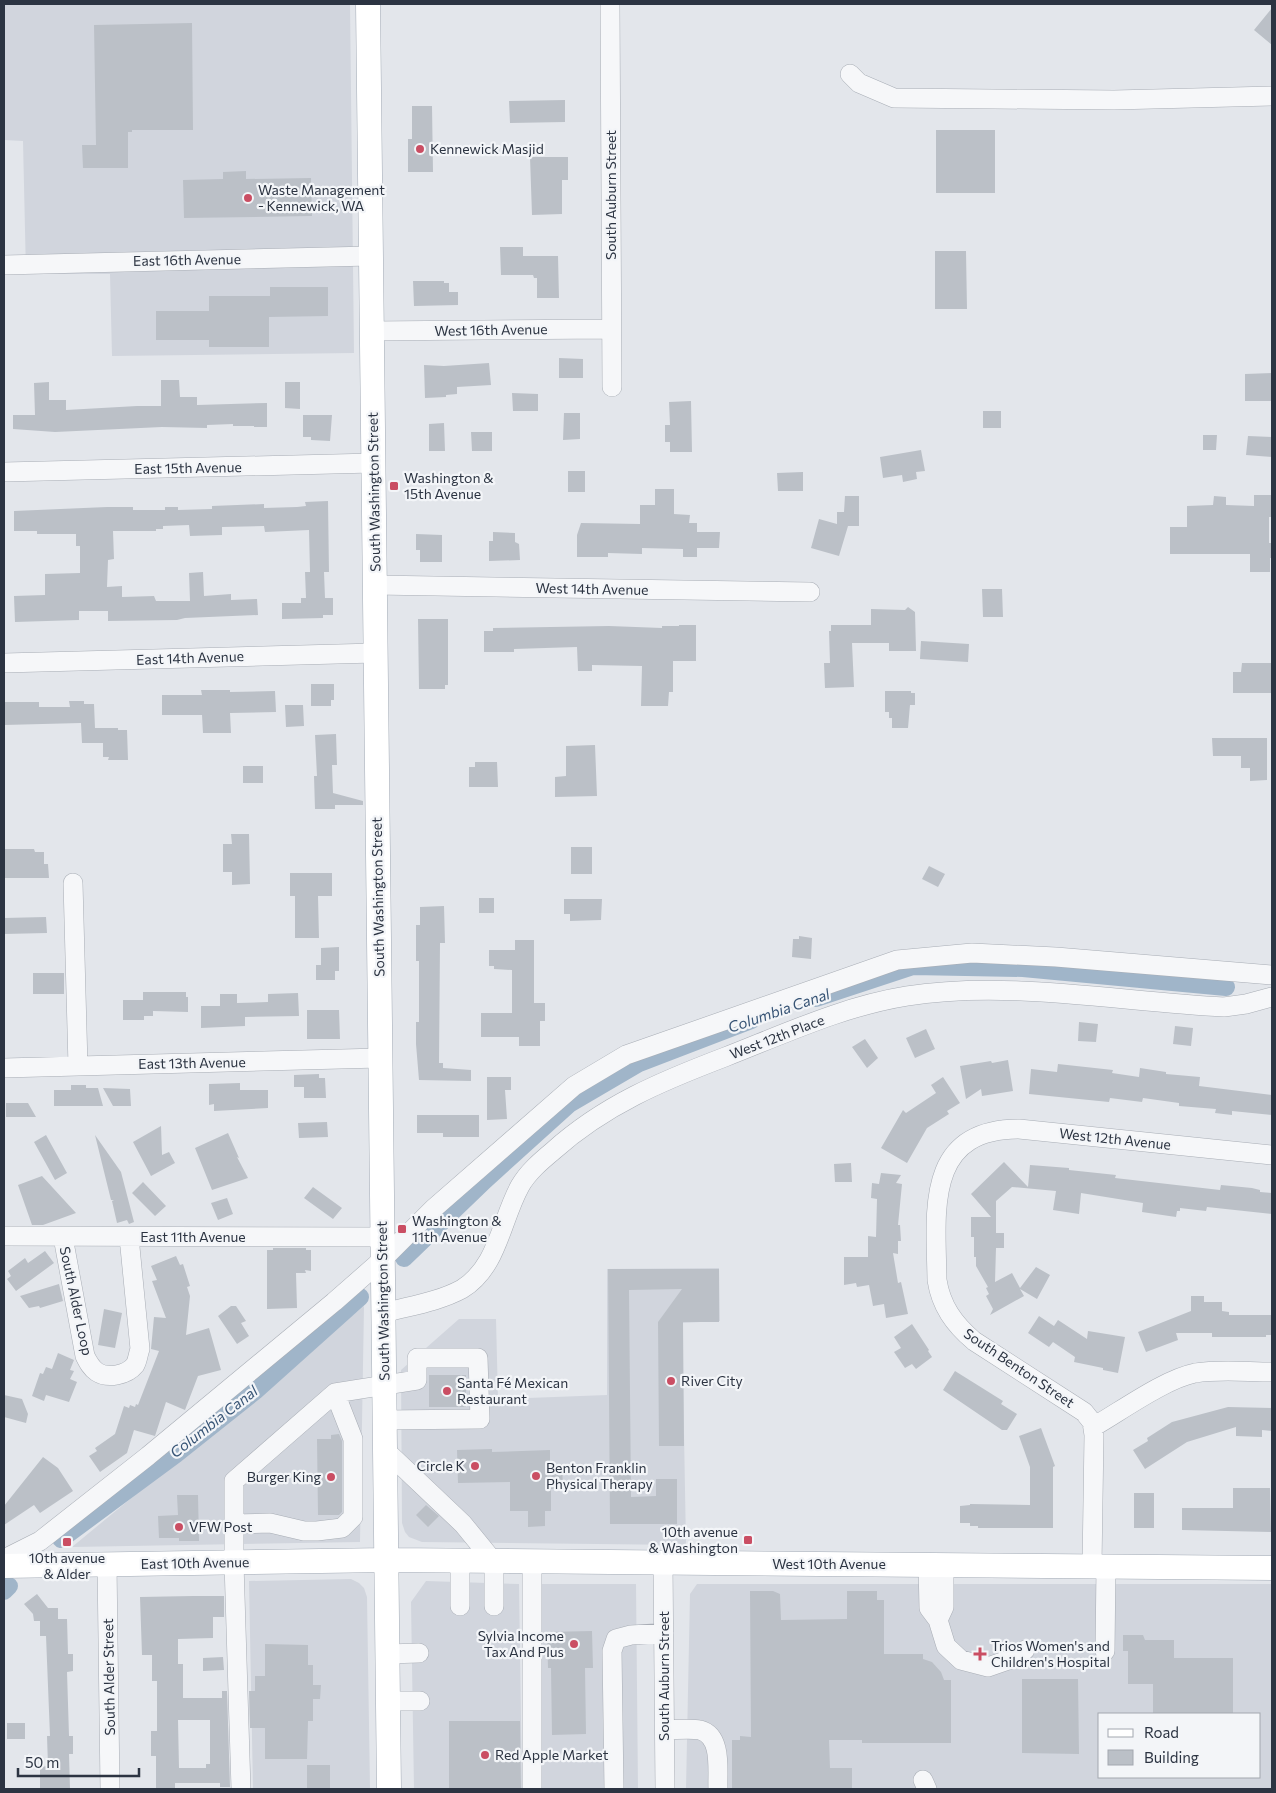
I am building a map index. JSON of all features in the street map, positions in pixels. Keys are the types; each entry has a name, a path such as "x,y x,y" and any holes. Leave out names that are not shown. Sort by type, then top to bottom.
{"main road":[{"name":"South Washington Street","path":"368,4 389,1789"},
{"name":"West 10th Avenue","path":"387,1560 1272,1568"},
{"name":"East 10th Avenue","path":"4,1566 387,1560"}],"street":[{"name":"South Auburn Street","path":"610,4 612,386"},
{"path":"850,74 860,83 894,98 1114,100 1272,96"},
{"name":"East 16th Avenue","path":"4,265 370,256"},
{"name":"West 16th Avenue","path":"372,331 611,329"},
{"name":"East 15th Avenue","path":"4,472 373,463"},
{"name":"West 14th Avenue","path":"375,585 810,592"},
{"name":"East 14th Avenue","path":"4,664 375,654"},
{"path":"73,883 78,1066"},
{"path":"4,1559 40,1541 148,1456 334,1302 383,1248 433,1209 574,1086 626,1055 897,960 972,953 1056,957 1272,975"},
{"name":"West 12th Place","path":"384,1312 449,1295 477,1278 493,1252 510,1206 521,1184 528,1175 571,1135 598,1116 645,1089 811,1023 881,1001 908,996 972,991 1002,990 1224,1007 1246,1004 1272,997"},
{"path":"1246,1004 1272,1012"},
{"name":"East 13th Avenue","path":"4,1068 380,1058"},
{"name":"West 12th Avenue","path":"962,1147 974,1138 988,1132 1003,1129 1019,1129 1272,1155"},
{"name":"South Benton Street","path":"962,1147 950,1160 943,1174 938,1188 936,1204 937,1280 944,1306 960,1329 974,1341 1084,1412 1092,1422 1093,1427"},
{"name":"East 11th Avenue","path":"4,1236 129,1237 383,1248"},
{"name":"South Alder Loop","path":"63,1237 85,1356 90,1366 98,1372 105,1375 117,1375 128,1372 134,1365 140,1349 129,1237"},
{"path":"241,1789 234,1562 234,1481 335,1393 417,1380 417,1358 478,1358 480,1419 385,1420"},
{"path":"1105,1651 1093,1427 1164,1386 1193,1374 1208,1371 1272,1372"},
{"path":"234,1524 270,1523 304,1531 317,1531 342,1528 353,1518 353,1438 335,1393"},
{"path":"385,1450 463,1524 494,1562 494,1606"},
{"path":"460,1561 460,1606"},
{"path":"532,1562 532,1789"},
{"name":"South Auburn Street","path":"663,1563 665,1789"},
{"name":"South Alder Street","path":"107,1564 110,1789"},
{"path":"936,1565 929,1608 938,1620 946,1646 961,1660 988,1667 1012,1659 1025,1650"},
{"path":"614,1789 612,1651 616,1639 631,1635 664,1633"},
{"path":"388,1654 419,1653"},
{"path":"388,1701 420,1701"},
{"path":"665,1730 700,1730 711,1736 716,1747 718,1789"}],"shaded area":[{"path":"4,4 350,4 354,353 112,356 110,274 26,274 23,141 4,140"},
{"path":"719,1268 720,1321 682,1323 686,1545 422,1542 409,1537 402,1523 401,1370 459,1319 496,1319 498,1399 607,1395 607,1269"},
{"path":"364,1306 360,1542 72,1547"},
{"path":"351,1579 364,1588 367,1597 370,1789 253,1789 249,1581"},
{"path":"426,1581 519,1584 522,1789 414,1789 411,1602"},
{"path":"540,1584 636,1584 638,1789 541,1789"},
{"name":"Trios Women's and Children's Hospital","path":"697,1584 1272,1584 1272,1789 686,1789 690,1594"}],"building":[{"path":"1272,8 1272,45 1254,30"},
{"path":"192,23 193,130 132,130 132,132 128,132 128,168 83,168 82,145 96,145 94,25"},
{"path":"565,100 565,122 510,123 509,101"},
{"path":"412,106 432,106 433,172 408,172 408,139 412,139"},
{"path":"936,130 995,130 995,193 936,193"},
{"path":"530,157 568,157 568,180 562,180 562,214 532,215"},
{"name":"Waste Management - Kennewick, WA","path":"246,171 246,179 311,178 312,216 184,218 183,180 223,179 223,172"},
{"path":"500,247 523,247 523,256 558,256 559,298 537,298 537,278 534,278 533,275 501,275"},
{"path":"935,251 966,251 967,309 935,309"},
{"path":"413,281 444,281 444,283 449,283 449,292 458,292 458,305 414,306"},
{"path":"270,287 328,287 328,316 269,317 269,347 209,347 209,340 156,340 156,311 209,311 209,296 270,296"},
{"path":"559,358 583,359 583,378 559,378"},
{"path":"489,363 491,385 457,387 457,394 446,395 446,397 425,398 424,365 444,366"},
{"path":"1272,373 1272,401 1245,401 1245,374"},
{"path":"161,380 179,380 180,397 197,397 197,405 267,403 267,427 233,426 233,424 207,425 207,428 162,427 55,432 13,429 13,415 35,415 34,383 49,382 49,400 66,400 66,410 161,406"},
{"path":"285,382 300,382 300,409 285,408"},
{"path":"512,393 538,394 538,411 513,411"},
{"path":"691,401 692,452 670,452 670,442 665,442 665,425 670,425 669,402"},
{"path":"983,411 1001,411 1001,428 983,428"},
{"path":"564,413 580,413 580,439 563,440"},
{"path":"303,415 332,415 330,441 311,440 311,437 303,437"},
{"path":"444,423 445,451 429,451 429,424"},
{"path":"471,432 492,432 492,451 472,451"},
{"path":"1203,435 1217,435 1216,450 1203,450"},
{"path":"1248,436 1272,437 1272,457 1246,455"},
{"path":"921,450 925,471 916,472 917,479 903,482 902,475 883,478 880,457"},
{"path":"568,471 585,471 585,492 568,492"},
{"path":"803,472 803,491 778,491 777,473"},
{"path":"655,489 674,489 674,514 690,515 689,523 697,523 697,532 720,532 719,548 697,548 697,557 683,557 683,549 642,548 642,554 608,553 608,557 577,557 577,535 581,523 640,524 640,505 655,505"},
{"path":"1254,495 1271,495 1269,543 1272,543 1272,558 1270,558 1270,572 1250,572 1250,554 1170,554 1170,527 1187,527 1187,506 1213,505 1214,496 1226,497 1226,505 1254,506"},
{"path":"845,496 859,496 859,526 848,526 839,556 811,548 819,519 837,524 837,512 844,512"},
{"path":"328,501 329,572 324,572 325,598 333,598 333,615 323,615 323,618 282,619 282,603 301,603 301,598 306,598 305,572 310,572 309,530 265,532 264,526 222,527 222,535 190,536 189,525 163,526 163,529 156,529 156,531 113,531 114,559 108,560 107,587 122,586 122,597 154,596 156,601 190,601 189,573 203,572 204,596 231,594 231,600 257,599 258,615 185,618 177,620 108,621 108,611 79,611 79,620 15,622 14,596 45,595 45,574 80,573 80,546 76,546 76,534 37,534 37,531 14,531 14,511 107,507 133,507 133,510 165,510 165,507 178,507 178,510 212,509 212,506 264,504 264,508 297,507 306,506 305,502"},
{"path":"493,532 515,533 515,542 519,544 520,560 489,561 489,541 493,541"},
{"path":"416,534 442,535 442,562 420,562 420,550 416,550"},
{"path":"982,589 1002,589 1003,617 983,617"},
{"path":"908,607 915,612 916,651 889,651 889,643 852,643 854,687 825,688 824,663 830,663 829,631 831,631 831,625 871,625 871,609 905,610"},
{"path":"418,619 448,619 448,685 445,685 445,689 419,689"},
{"path":"696,625 696,661 673,661 673,692 669,692 668,706 641,706 642,666 592,665 592,671 578,671 577,647 514,649 514,652 484,652 484,631 493,631 493,628 609,626 662,628 662,626"},
{"path":"921,641 969,644 968,662 920,659"},
{"path":"1242,663 1272,663 1272,693 1233,693 1233,672 1241,672"},
{"path":"311,684 334,684 334,700 331,700 331,706 311,706"},
{"path":"201,690 230,690 230,692 275,691 276,712 230,713 231,733 203,733 202,715 162,715 162,695 202,695"},
{"path":"885,691 911,691 911,693 915,693 915,705 910,705 908,728 892,728 892,718 889,718 889,712 885,712"},
{"path":"69,701 84,701 84,704 94,704 95,728 127,730 128,760 108,760 109,757 103,757 103,743 82,743 81,723 4,725 4,702 39,702 39,707 70,707"},
{"path":"285,705 303,705 304,726 286,727"},
{"path":"336,734 337,765 332,765 333,793 363,801 363,805 335,805 335,809 315,809 314,776 317,776 315,735"},
{"path":"1212,738 1267,738 1267,780 1250,781 1250,768 1241,768 1241,756 1213,756"},
{"path":"595,745 597,796 555,797 555,777 566,776 566,746"},
{"path":"475,762 497,762 498,787 469,787 469,767 475,767"},
{"path":"243,766 263,766 263,783 243,783"},
{"path":"231,834 249,834 250,884 232,885 232,872 223,872 223,844 232,844"},
{"path":"571,847 592,847 592,874 571,874"},
{"path":"4,849 34,849 35,852 44,852 44,864 48,864 49,878 4,878"},
{"path":"929,866 945,874 938,887 922,879"},
{"path":"290,873 332,873 332,896 318,896 319,938 295,938 295,896 290,896"},
{"path":"479,898 494,898 494,913 479,913"},
{"path":"564,899 602,899 601,920 570,921 570,914 564,914"},
{"path":"444,906 445,943 440,943 439,1063 443,1063 443,1068 471,1070 471,1081 419,1080 416,1022 419,1022 419,961 416,961 416,925 420,925 420,907"},
{"path":"46,917 47,933 4,934 4,918"},
{"path":"799,936 812,938 811,959 792,957 793,939 799,939"},
{"path":"515,940 534,940 534,1003 545,1003 545,1021 540,1021 540,1046 519,1046 519,1037 481,1037 481,1013 512,1013 512,970 494,969 494,966 489,966 489,950 515,950"},
{"path":"339,947 339,971 335,971 335,980 316,980 316,965 321,965 321,948"},
{"path":"33,973 64,973 64,994 33,994"},
{"path":"143,992 186,992 188,1012 153,1011 153,1016 144,1016 144,1020 123,1020 123,1000 143,1000"},
{"path":"298,993 299,1016 245,1017 245,1026 201,1028 201,1006 220,1006 220,994 237,994 237,1003 268,1002 268,994"},
{"path":"307,1010 339,1010 340,1039 307,1039"},
{"path":"1079,1022 1098,1024 1096,1042 1078,1041"},
{"path":"1175,1026 1193,1028 1191,1046 1173,1044"},
{"path":"926,1029 935,1049 915,1058 906,1038"},
{"path":"865,1039 878,1058 867,1068 852,1047"},
{"path":"1008,1060 1013,1091 982,1096 981,1089 966,1099 960,1066"},
{"path":"1058,1064 1113,1070 1112,1073 1139,1077 1140,1068 1166,1072 1166,1074 1200,1077 1199,1086 1272,1095 1272,1115 1232,1111 1232,1115 1215,1113 1216,1109 1179,1106 1179,1103 1143,1098 1142,1102 1110,1098 1109,1102 1029,1094 1031,1069 1057,1072"},
{"path":"319,1074 319,1078 325,1078 326,1098 304,1098 304,1087 294,1087 294,1075"},
{"path":"487,1077 511,1077 511,1090 505,1090 507,1119 487,1120"},
{"path":"943,1077 960,1103 947,1111 949,1114 927,1128 907,1163 881,1148 903,1110 906,1113 936,1093 931,1085"},
{"path":"240,1083 240,1090 268,1090 268,1108 214,1111 214,1104 209,1105 209,1084"},
{"path":"71,1085 86,1085 86,1088 98,1088 103,1106 54,1106 54,1090 71,1090"},
{"path":"103,1088 130,1089 131,1106 113,1106"},
{"path":"6,1103 28,1103 36,1117 6,1117"},
{"path":"417,1115 479,1115 479,1137 443,1137 443,1133 417,1133"},
{"path":"327,1122 328,1137 299,1138 298,1123"},
{"path":"161,1126 162,1155 169,1152 175,1163 151,1176 133,1142"},
{"path":"228,1133 239,1158 237,1157 248,1178 212,1190 195,1148"},
{"path":"46,1135 67,1173 55,1180 34,1142"},
{"path":"95,1135 121,1172 134,1222 129,1224 127,1220 117,1223 112,1201 114,1200 111,1200"},
{"path":"1004,1162 1028,1187 1030,1165 1069,1168 1069,1170 1116,1175 1115,1178 1220,1190 1221,1185 1252,1188 1260,1190 1260,1192 1272,1193 1272,1214 1207,1207 1206,1211 1180,1208 1180,1211 1177,1211 1176,1217 1142,1212 1143,1203 1081,1193 1079,1214 1053,1210 1056,1191 1012,1187 996,1201 996,1233 1004,1233 1004,1248 996,1248 995,1282 1012,1273 1020,1288 1036,1267 1050,1275 1037,1299 1020,1289 1024,1296 990,1315 993,1309 986,1296 989,1294 986,1288 988,1287 976,1266 976,1257 974,1257 971,1217 991,1217 971,1194"},
{"path":"851,1163 852,1182 835,1182 834,1164"},
{"path":"881,1173 901,1175 896,1183 902,1184 898,1225 900,1225 901,1241 898,1241 898,1254 893,1253 898,1283 901,1282 908,1314 886,1318 884,1304 873,1306 869,1285 857,1287 856,1283 844,1285 844,1257 868,1257 868,1236 876,1237 877,1199 871,1198 872,1183 879,1184"},
{"path":"42,1176 76,1213 43,1225 32,1225 18,1185"},
{"path":"143,1182 166,1206 155,1216 132,1193"},
{"path":"313,1187 342,1208 333,1219 304,1198"},
{"path":"227,1198 233,1214 218,1220 211,1203"},
{"path":"273,1248 306,1248 306,1250 311,1250 311,1271 305,1270 306,1273 296,1273 297,1308 267,1309 267,1250 273,1250"},
{"path":"45,1251 54,1263 16,1291 7,1279 11,1276 8,1271 25,1258 28,1263"},
{"path":"176,1256 180,1265 183,1264 190,1286 187,1287 190,1296 186,1335 209,1328 221,1370 198,1376 185,1410 166,1402 155,1436 134,1430 127,1453 100,1472 89,1456 97,1451 95,1448 115,1434 124,1406 129,1408 130,1405 135,1407 136,1404 138,1405 159,1351 151,1349 154,1317 166,1318 152,1281 157,1280 151,1266"},
{"name":"River City","path":"608,1269 719,1269 719,1322 683,1322 684,1446 659,1446 658,1322 682,1289 629,1290 631,1497 656,1496 656,1479 677,1479 677,1524 610,1524"},
{"path":"59,1284 63,1301 40,1308 39,1306 29,1308 20,1296"},
{"path":"1191,1296 1204,1296 1204,1302 1222,1302 1222,1311 1229,1312 1229,1315 1272,1315 1272,1335 1266,1335 1266,1337 1212,1337 1212,1333 1176,1333 1178,1340 1146,1352 1138,1332 1191,1311"},
{"path":"231,1306 236,1306 246,1321 241,1323 249,1336 237,1344 218,1316"},
{"path":"104,1309 122,1313 115,1348 98,1345"},
{"path":"1039,1316 1054,1326 1058,1320 1087,1339 1088,1331 1125,1337 1118,1373 1074,1362 1075,1357 1053,1342 1049,1347 1028,1333"},
{"path":"912,1324 932,1357 916,1369 912,1364 905,1368 894,1352 901,1348 894,1337"},
{"path":"58,1353 74,1360 70,1370 74,1371 70,1379 77,1382 69,1402 46,1395 44,1401 32,1396 40,1373 43,1374 46,1367 52,1369"},
{"path":"955,1371 1003,1401 1001,1404 1017,1414 1007,1430 1002,1430 943,1390"},
{"name":"Santa Fé Mexican Restaurant","path":"429,1375 466,1375 466,1407 429,1407"},
{"path":"4,1395 22,1399 28,1414 26,1423 4,1417"},
{"path":"1228,1407 1272,1408 1272,1431 1262,1430 1262,1437 1236,1436 1236,1427 1187,1442 1145,1469 1133,1450 1148,1441 1147,1438 1172,1422"},
{"path":"1041,1428 1055,1466 1053,1467 1053,1528 978,1528 978,1526 970,1526 970,1523 960,1523 960,1506 970,1504 1030,1505 1030,1467 1019,1436"},
{"name":"Burger King","path":"339,1434 342,1441 342,1512 339,1515 318,1515 317,1439 331,1439 331,1435"},
{"name":"Benton Franklin Physical Therapy","path":"492,1449 492,1452 550,1450 550,1464 562,1464 563,1489 551,1489 551,1511 545,1511 545,1526 528,1527 528,1511 510,1511 510,1482 458,1483 457,1450"},
{"path":"43,1457 58,1468 73,1491 40,1513 34,1505 4,1525 4,1506"},
{"path":"1233,1488 1270,1488 1271,1532 1182,1530 1182,1508 1233,1508"},
{"path":"1134,1493 1154,1493 1154,1528 1134,1528"},
{"name":"VFW Post","path":"177,1495 198,1495 199,1541 159,1538 158,1516 178,1515"},
{"path":"426,1505 439,1516 428,1527 416,1515"},
{"path":"750,1591 773,1591 780,1594 781,1620 847,1619 847,1591 877,1591 877,1600 884,1600 884,1654 923,1654 923,1659 932,1662 941,1672 944,1680 951,1680 951,1743 862,1743 862,1740 829,1740 830,1768 852,1768 852,1789 732,1789 732,1740 740,1740 740,1736 751,1737"},
{"path":"37,1594 48,1608 58,1608 58,1619 67,1619 68,1654 73,1654 73,1671 67,1672 69,1736 73,1736 73,1754 69,1754 70,1789 40,1789 40,1767 48,1766 47,1736 50,1736 46,1636 40,1636 40,1621 34,1621 33,1614 24,1604"},
{"path":"224,1596 224,1617 213,1617 213,1638 178,1639 178,1664 183,1664 183,1698 222,1698 222,1691 227,1691 230,1787 220,1787 220,1783 175,1783 175,1789 156,1789 156,1756 151,1756 151,1731 157,1731 157,1681 152,1681 152,1655 142,1655 140,1597","holes":["178,1720 210,1720 210,1764 206,1764 206,1768 179,1768"]},
{"path":"592,1631 593,1668 585,1668 586,1734 552,1735 551,1668 548,1668 547,1632"},
{"path":"1123,1635 1143,1635 1145,1640 1174,1640 1174,1658 1233,1658 1233,1713 1153,1713 1153,1684 1128,1684 1128,1651 1123,1651"},
{"path":"265,1644 308,1645 308,1665 313,1665 313,1685 321,1685 320,1699 313,1699 313,1721 308,1721 307,1759 265,1759 265,1728 250,1728 249,1691 255,1691 255,1676 265,1676"},
{"path":"223,1657 224,1670 203,1671 203,1658"},
{"path":"1022,1679 1078,1679 1079,1754 1022,1753"},
{"name":"Red Apple Market","path":"449,1721 520,1721 521,1789 449,1789"},
{"path":"7,1723 25,1723 25,1739 7,1739"},
{"path":"307,1765 330,1765 330,1789 307,1789"}],"waterway":[{"name":"Columbia Canal","path":"816,998 913,966 1023,968 1226,987"},
{"name":"Columbia Canal","path":"404,1258 485,1180 569,1104 639,1063 751,1020"},
{"name":"Columbia Canal","path":"61,1539 176,1454 255,1391 360,1297"},
{"name":"Columbia Canal","path":"4,1591 9,1586"}],"place":[{"name":"Kennewick Masjid","path":"420,149"},
{"name":"Waste Management - Kennewick, WA","path":"248,198"},
{"name":"Washington & 15th Avenue","path":"394,486"},
{"name":"Washington & 11th Avenue","path":"402,1229"},
{"name":"River City","path":"671,1381"},
{"name":"Santa Fé Mexican Restaurant","path":"447,1391"},
{"name":"Circle K","path":"475,1466"},
{"name":"Benton Franklin Physical Therapy","path":"536,1476"},
{"name":"Burger King","path":"331,1477"},
{"name":"VFW Post","path":"179,1527"},
{"name":"10th avenue & Washington","path":"748,1540"},
{"name":"10th avenue & Alder","path":"67,1542"},
{"name":"Sylvia Income Tax And Plus","path":"574,1644"},
{"name":"Trios Women's and Children's Hospital","path":"980,1654"},
{"name":"Red Apple Market","path":"485,1755"}]}
